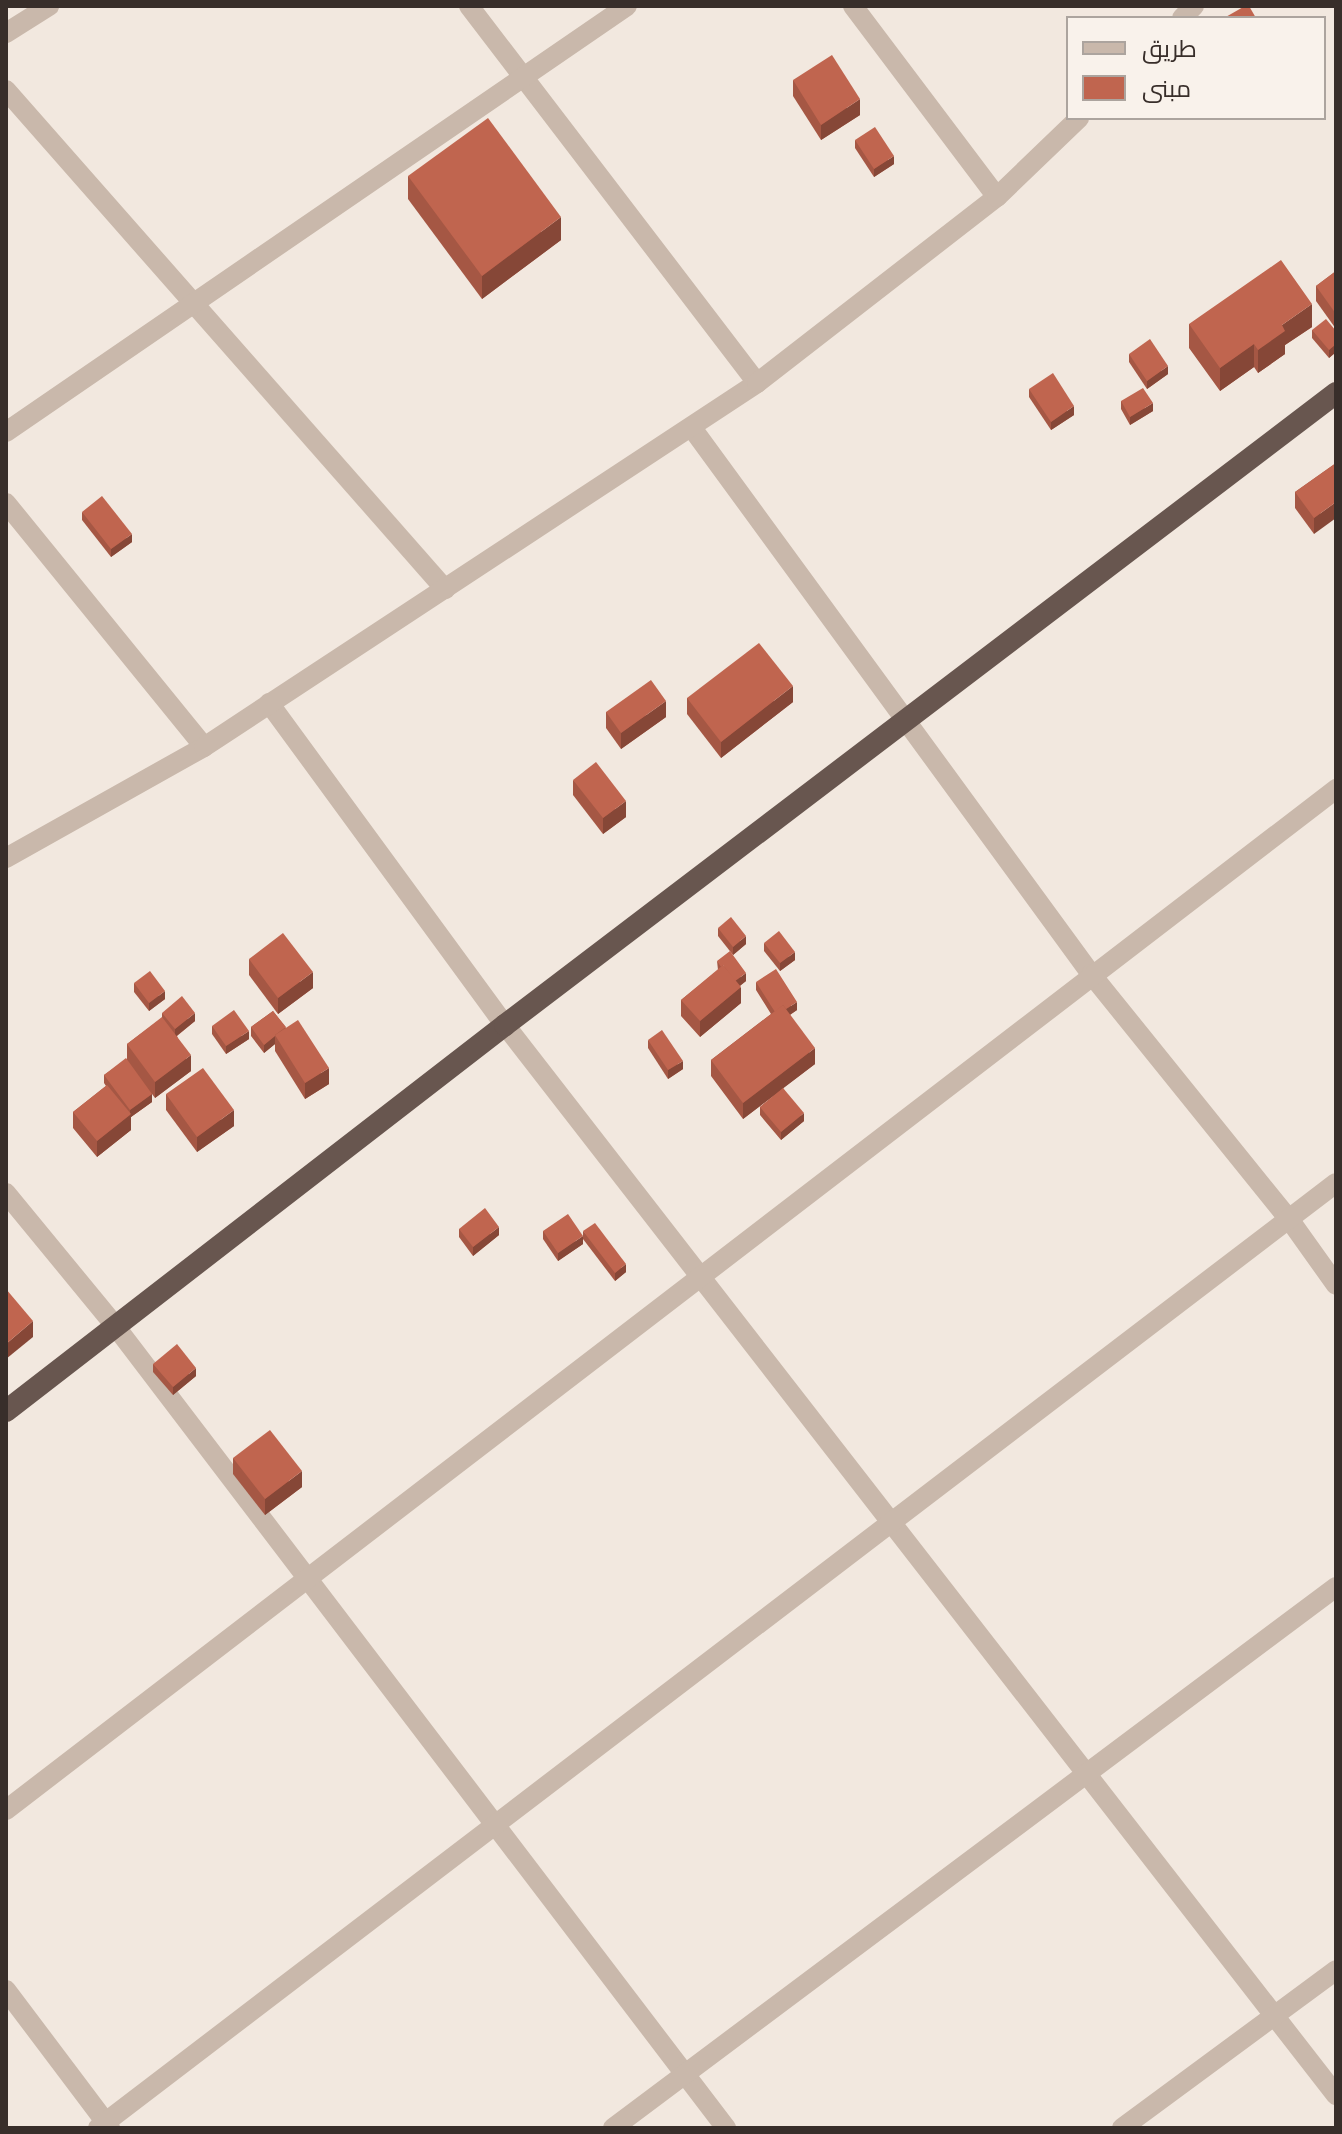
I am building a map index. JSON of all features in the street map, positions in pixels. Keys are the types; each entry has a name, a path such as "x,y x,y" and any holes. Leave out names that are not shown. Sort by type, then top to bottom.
{"highway":[{"path":"6,1411 505,1025 1336,393"}],"street":[{"path":"6,33 49,6"},
{"path":"469,6 757,383"},
{"path":"6,432 627,6"},
{"path":"853,6 997,197"},
{"path":"6,90 445,589"},
{"path":"6,858 204,747 692,428 757,383 997,197 1077,120"},
{"path":"692,428 1091,974 1289,1219 1336,1285"},
{"path":"6,503 204,747"},
{"path":"269,703 505,1025 1336,2095"},
{"path":"6,1810 306,1577 702,1278 1091,974 1336,789"},
{"path":"6,1990 105,2126 1336,1183"},
{"path":"6,1193 116,1327 726,2128"},
{"path":"613,2128 1336,1587"},
{"path":"1122,2128 1336,1970"}],"building":[{"path":"1249,6 1255,16 1228,16"},
{"path":"832,55 860,99 821,125 793,80"},
{"path":"488,118 561,217 482,276 408,176"},
{"path":"875,127 894,156 874,169 855,140"},
{"path":"1281,260 1312,304 1282,325 1285,331 1258,350 1254,344 1220,368 1189,324"},
{"path":"1336,271 1336,314 1316,286"},
{"path":"1326,319 1336,331 1336,344 1329,350 1312,330"},
{"path":"1150,339 1168,366 1147,381 1129,354"},
{"path":"1053,373 1074,406 1051,422 1029,389"},
{"path":"1143,388 1153,403 1130,417 1121,401"},
{"path":"1336,463 1336,502 1314,518 1295,492"},
{"path":"102,496 132,534 111,549 82,512"},
{"path":"759,643 793,686 721,742 687,698"},
{"path":"651,680 666,701 621,733 606,712"},
{"path":"596,762 626,801 603,818 573,780"},
{"path":"731,917 746,936 733,947 718,928"},
{"path":"779,931 795,952 780,963 764,943"},
{"path":"283,933 313,972 278,998 249,959"},
{"path":"730,951 746,973 735,981 717,961"},
{"path":"723,965 741,987 700,1021 681,1000"},
{"path":"776,969 797,1002 786,1009 783,1005 775,1012 756,982"},
{"path":"150,971 165,991 149,1003 134,983"},
{"path":"182,996 195,1013 175,1029 162,1013"},
{"path":"783,1005 815,1048 743,1103 711,1060"},
{"path":"234,1010 249,1031 226,1046 212,1026"},
{"path":"273,1011 286,1027 264,1045 251,1027"},
{"path":"162,1017 191,1055 155,1082 127,1044"},
{"path":"298,1020 329,1068 305,1083 275,1035"},
{"path":"662,1030 683,1061 668,1070 648,1040"},
{"path":"126,1058 152,1094 130,1110 104,1075"},
{"path":"203,1068 234,1110 197,1137 166,1094"},
{"path":"107,1085 131,1114 97,1141 73,1112"},
{"path":"783,1088 804,1113 781,1132 760,1107"},
{"path":"485,1208 499,1227 473,1247 459,1229"},
{"path":"568,1214 583,1236 558,1253 543,1231"},
{"path":"595,1223 626,1264 615,1273 583,1231"},
{"path":"6,1289 33,1321 6,1344"},
{"path":"177,1344 196,1368 173,1387 153,1364"},
{"path":"270,1430 302,1471 265,1499 233,1458"}]}
